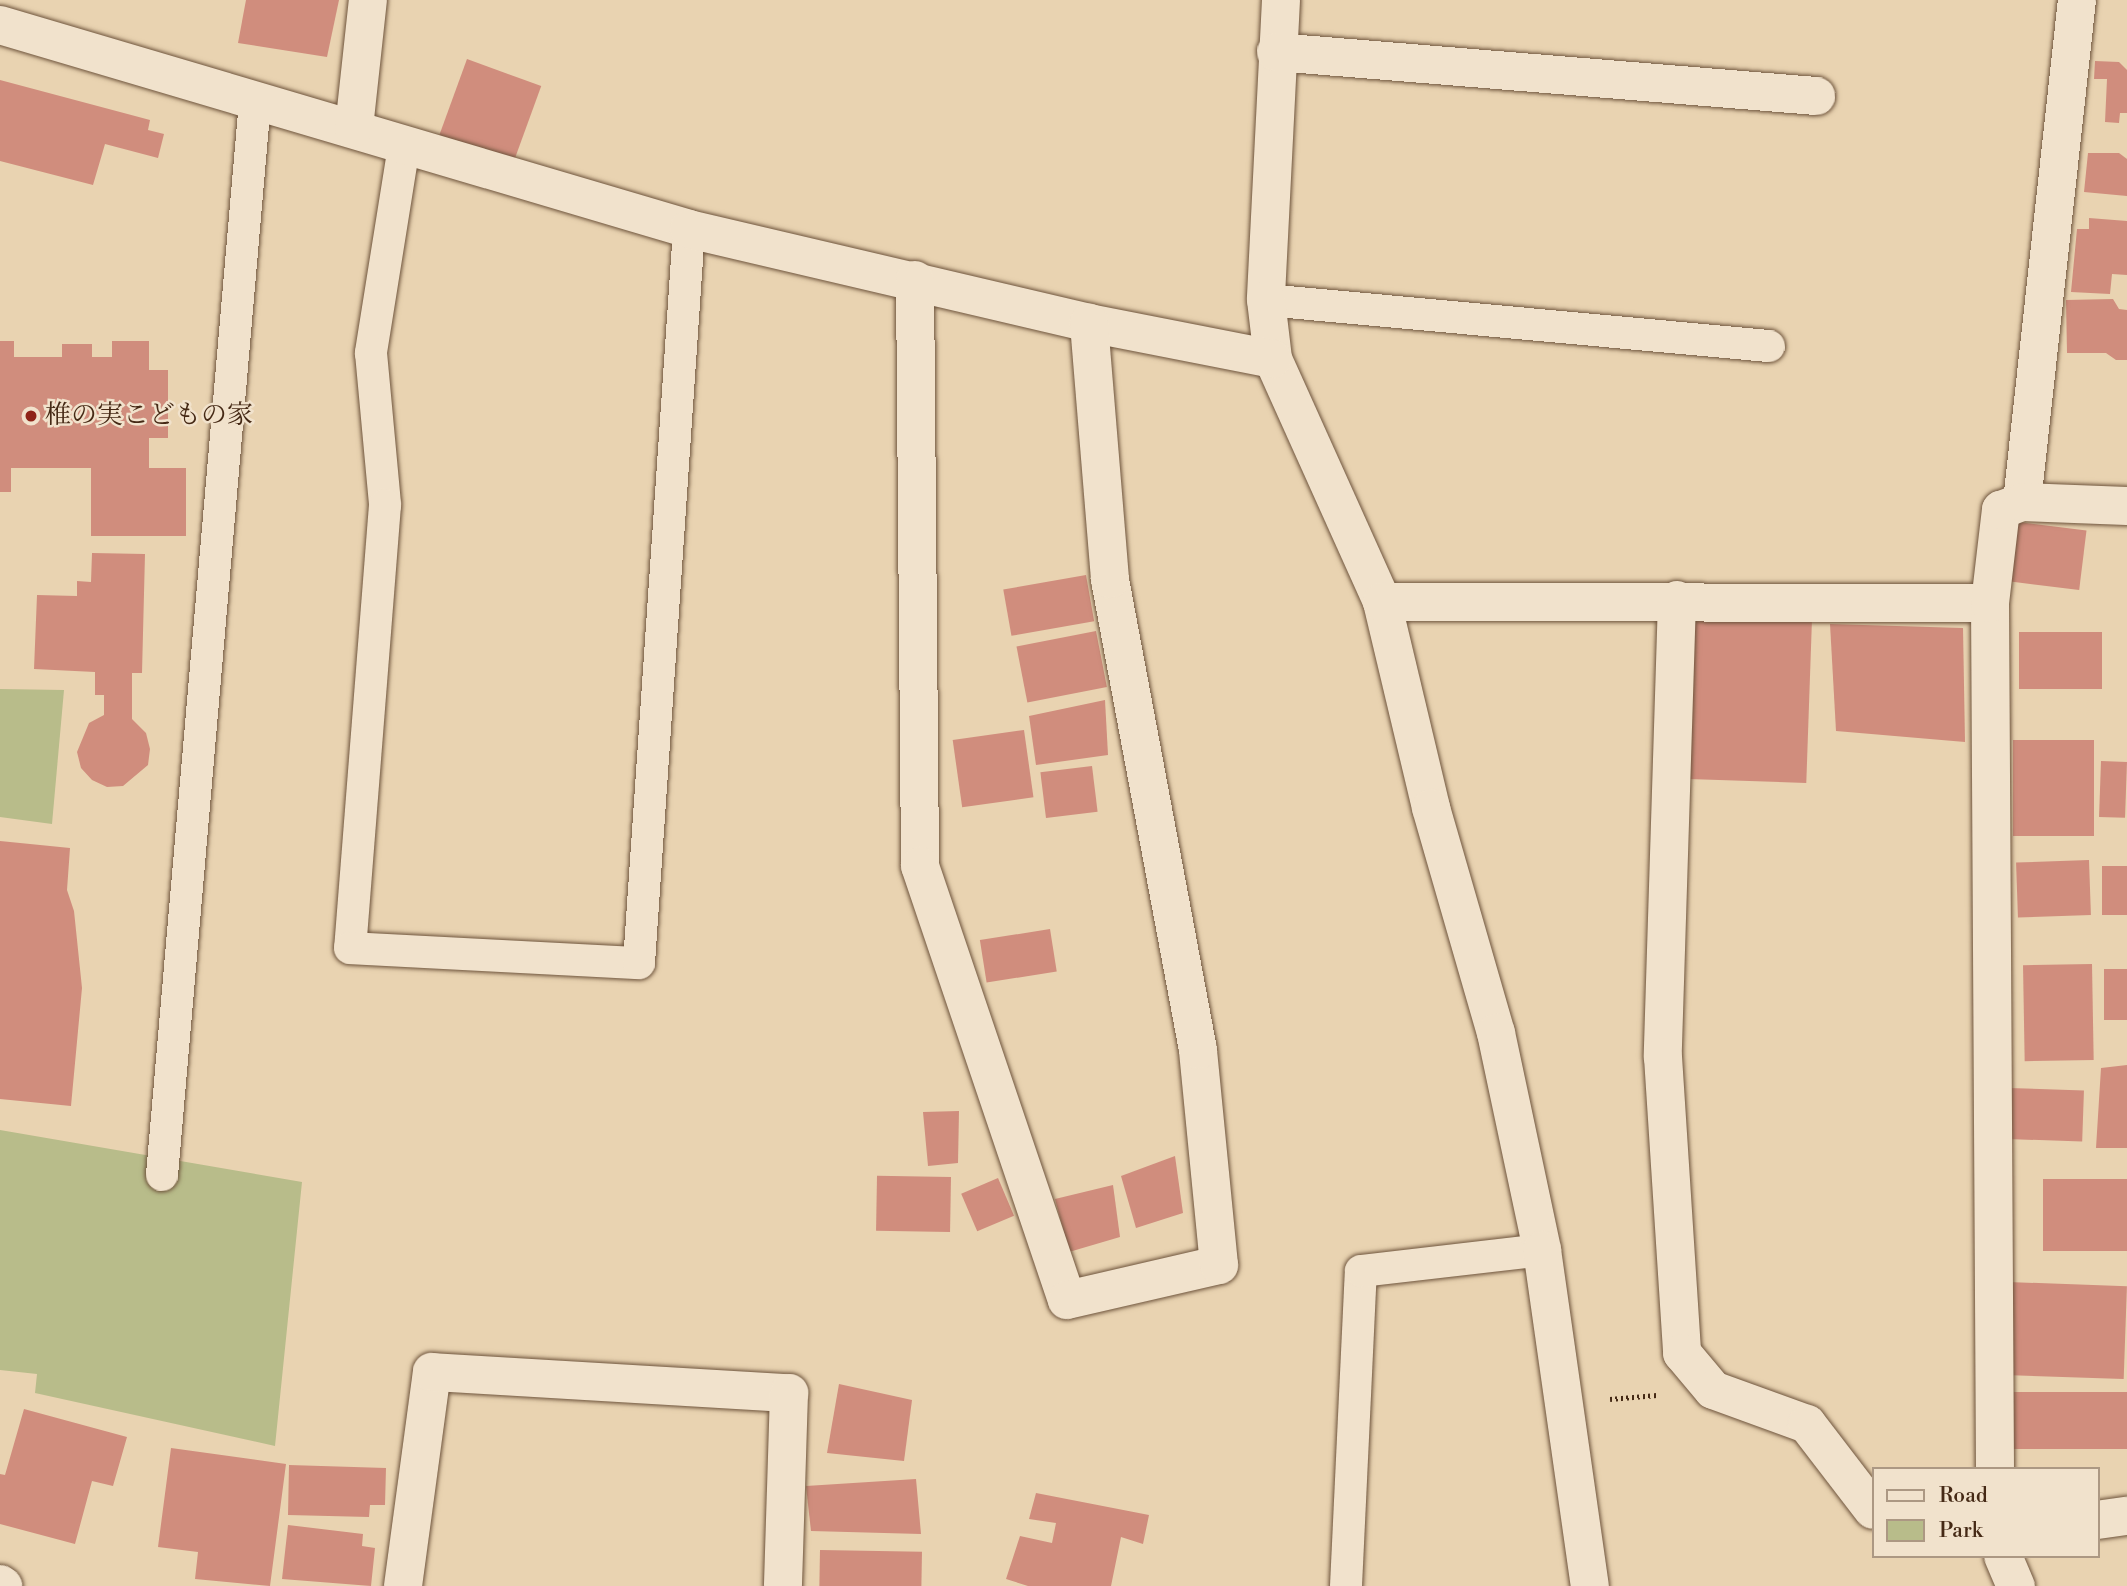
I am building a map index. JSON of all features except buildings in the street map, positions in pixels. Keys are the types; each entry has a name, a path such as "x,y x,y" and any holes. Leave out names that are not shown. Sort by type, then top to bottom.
{"street":[{"path":"354,128 368,0"},
{"path":"1281,0 1276,52 1266,300 1273,359 1382,602 1431,808 1496,1033 1542,1250 1591,1586"},
{"path":"2022,502 2077,0"},
{"path":"3,17 255,101 354,128 404,146 689,229 915,279 1089,323 1273,359"},
{"path":"1276,52 1816,96"},
{"path":"915,279 920,866 1067,1300 1219,1265 1198,1050 1110,579 1089,323"},
{"path":"1995,1467 1990,603 2000,510 2022,502 2127,506"},
{"path":"1382,602 1677,600 1990,603"},
{"path":"1677,600 1663,1057 1682,1353 1713,1390 1807,1424 1871,1507"},
{"path":"403,1586 432,1372 789,1393 783,1586"},
{"path":"2099,1520 2127,1516"},
{"path":"2004,1558 2016,1586"}],"lane":[{"path":"162,1175 255,101"},
{"path":"404,146 371,353 385,505 349,948 639,963 689,229"},
{"path":"1266,300 1769,346"},
{"path":"1346,1586 1361,1271 1542,1250"}],"path":[{"path":"1565,1403 1713,1390"}],"green space":[{"path":"0,689 64,690 52,824 0,817"},
{"path":"0,1130 302,1182 275,1446 35,1393 37,1374 0,1370"}],"place":[{"name":"椎の実こどもの家","path":"31,416"}]}
